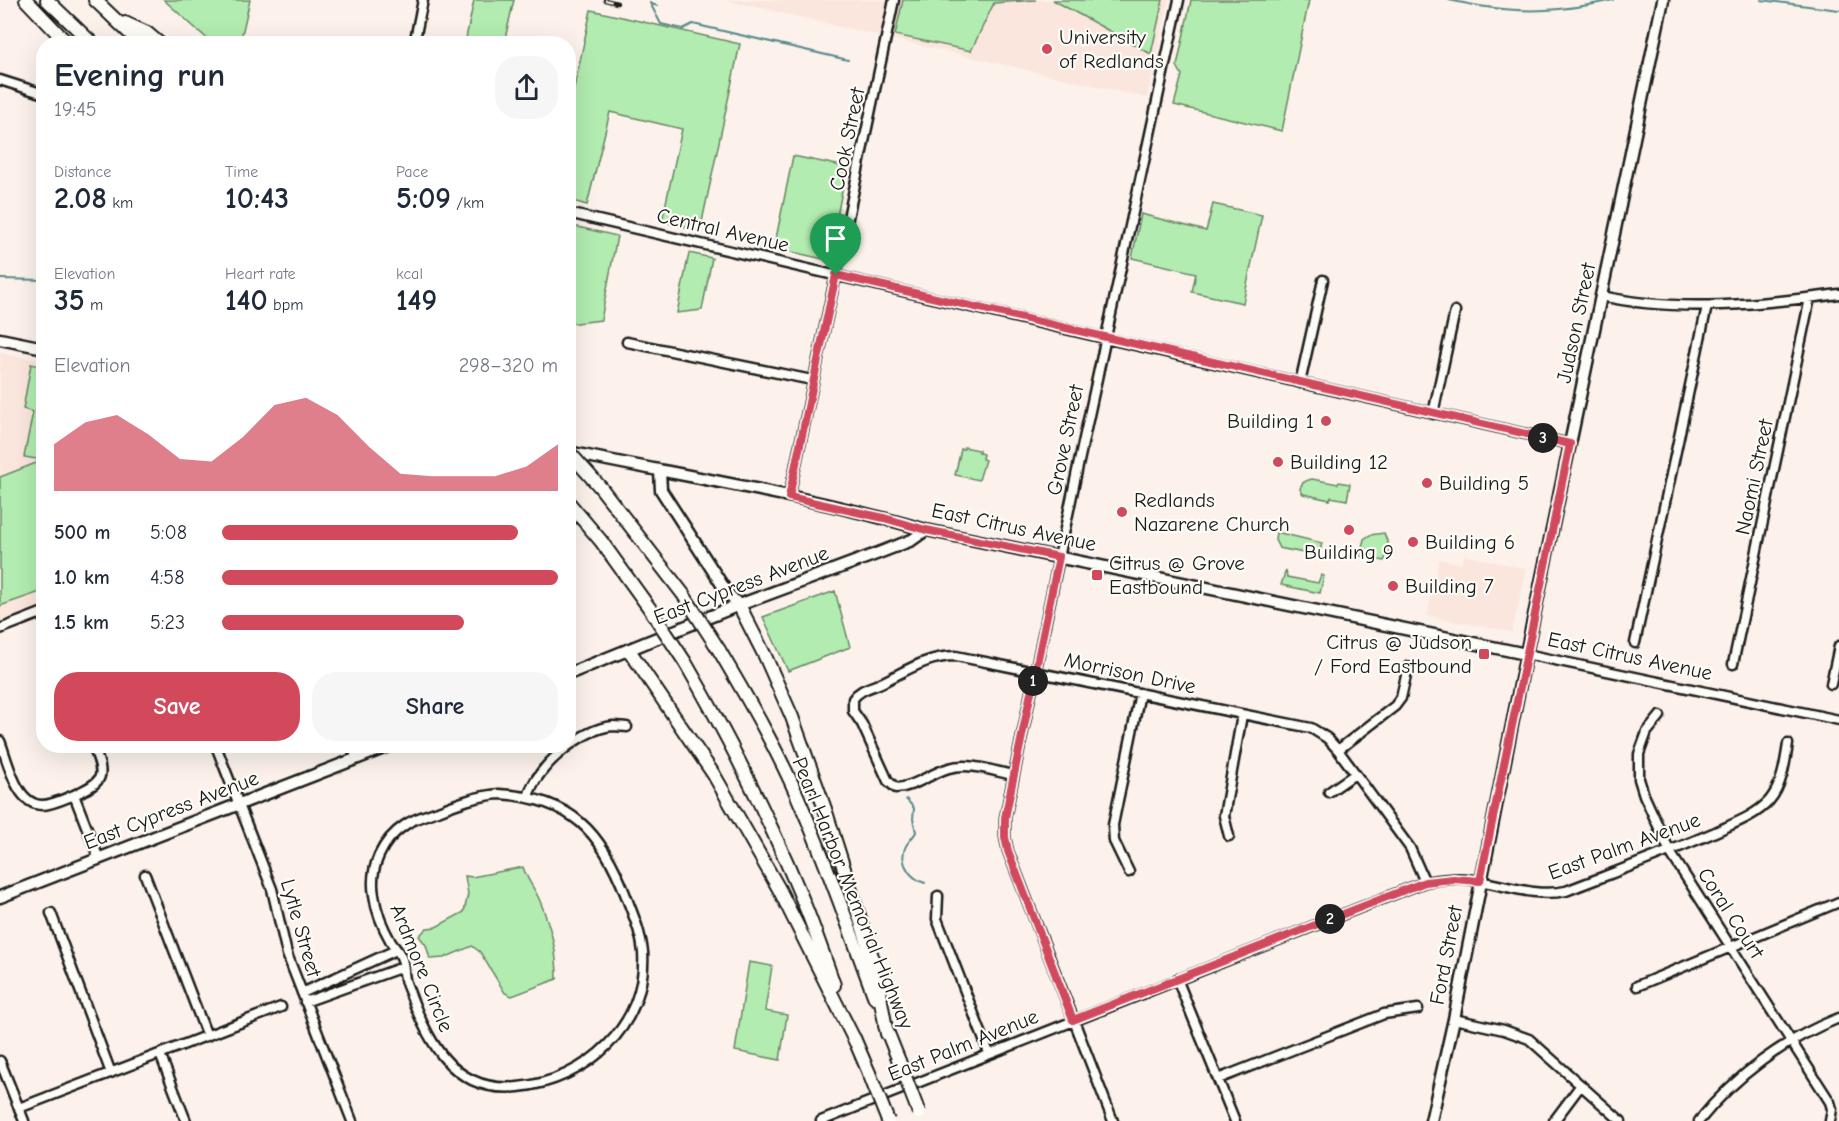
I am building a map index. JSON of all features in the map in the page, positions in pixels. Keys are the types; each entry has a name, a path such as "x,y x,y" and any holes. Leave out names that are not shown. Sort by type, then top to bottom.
{"highway":[{"path":"26,0 60,36"},
{"path":"47,0 85,36"},
{"path":"95,0 133,36"},
{"path":"114,17 151,36"},
{"name":"Pearl Harbor Memorial Highway","path":"576,461 601,488 683,594 758,716 802,806 833,883 887,1034 921,1117"},
{"path":"576,511 601,541 650,609 685,662 718,720 765,813 800,892 856,1043 888,1121"},
{"path":"739,605 792,717 825,809 874,963 887,1034"},
{"path":"629,650 714,775 779,889 856,1043"}],"main road":[{"name":"Judson Street","path":"1526,654 1663,0"},
{"path":"0,339 36,346"},
{"name":"East Citrus Avenue","path":"576,454 789,497 884,518 926,530 1526,654"},
{"path":"660,471 660,490 728,594 739,605"},
{"name":"East Cypress Avenue","path":"576,671 739,605 912,540 926,530"},
{"name":"Ford Street","path":"1431,1121 1454,1019 1526,654"},
{"path":"356,753 358,758"},
{"name":"East Cypress Avenue","path":"0,897 371,753"}],"street":[{"path":"416,36 423,0"},
{"name":"Cook Street","path":"789,497 894,0"},
{"name":"Grove Street","path":"1113,1121 1008,851 1005,818 1179,0"},
{"path":"0,80 36,91"},
{"name":"Central Avenue","path":"576,215 1570,444"},
{"path":"1300,383 1323,280"},
{"path":"1602,296 1646,304 1707,306 1839,294"},
{"name":"Naomi Street","path":"1733,664 1810,298"},
{"path":"1635,643 1707,306"},
{"path":"1433,414 1455,311"},
{"path":"627,342 812,380"},
{"path":"0,629 36,619"},
{"path":"1831,684 1839,646"},
{"name":"East Citrus Avenue","path":"1526,654 1839,720"},
{"name":"Morrison Drive","path":"1013,776 961,766 949,768 907,786 896,788 888,781 862,724 853,711 853,699 860,691 922,662 939,657 956,656 1311,728 1327,738 1338,750 1410,848 1425,882"},
{"path":"1338,750 1395,706 1405,688 1408,667"},
{"path":"1129,872 1114,841 1113,825 1140,693"},
{"path":"1229,836 1224,816 1242,715"},
{"name":"Coral Court","path":"1660,716 1642,742 1637,763 1644,795 1670,852 1830,1102 1832,1109 1830,1121"},
{"path":"576,742 585,736 612,726 627,728"},
{"path":"0,741 18,789 27,801 41,805 49,805 95,785 98,782 100,765 96,753"},
{"name":"East Palm Avenue","path":"821,1121 1425,882 1453,879 1480,881 1553,894 1670,852 1756,812 1776,791 1782,776 1788,744"},
{"name":"Lytle Street","path":"219,753 272,889 287,954 352,1121"},
{"path":"528,797 530,789 544,768 561,753"},
{"path":"1329,792 1355,774"},
{"name":"Ardmore Circle","path":"499,794 528,797 563,810 586,827 605,849 618,874 639,929 643,967 633,1008 618,1034 600,1054 554,1079 516,1088 489,1086 470,1079 453,1069 441,1057 427,1036 405,980 402,958 396,950 376,908 372,883 378,859 388,839 413,820 471,799 499,794"},
{"path":"74,795 99,859"},
{"path":"145,875 207,1036"},
{"path":"938,897 937,919 989,1053"},
{"path":"1637,986 1839,902"},
{"path":"51,913 111,1072"},
{"path":"302,993 396,950"},
{"path":"305,1002 403,967"},
{"path":"1177,979 1235,1121"},
{"path":"19,1108 281,1007"},
{"path":"1218,1078 1384,1014 1418,1009"},
{"path":"1699,1121 1726,1089 1750,1070 1815,1027 1839,1018"},
{"path":"1454,1019 1519,1034 1538,1046 1621,1121"},
{"path":"160,1054 186,1121"},
{"path":"0,1061 24,1121"},
{"path":"1554,1121 1581,1085"}],"shaded area":[{"name":"University of Redlands","path":"725,0 1169,0 1147,98"},
{"path":"0,353 36,360 36,610 0,624"},
{"path":"1464,555 1527,569 1512,632 1427,616 1439,559 1461,564"}],"green space":[{"path":"164,0 250,0 242,36 204,36"},
{"path":"474,0 514,0 506,36 466,36"},
{"path":"903,0 1036,0 994,3 971,51 895,35"},
{"path":"1053,0 1163,0 1151,54"},
{"path":"1191,0 1309,0 1282,131 1174,105 1182,75 1177,66"},
{"path":"591,10 740,44 700,231 662,221 682,129 610,112 587,205 576,202 576,79"},
{"path":"793,156 847,167 828,260 774,248"},
{"path":"1213,204 1262,215 1243,303 1192,292 1196,273 1132,258 1141,214 1206,231"},
{"path":"576,227 617,236 601,320 576,323"},
{"path":"689,253 712,258 702,310 677,313"},
{"path":"31,364 36,365 36,459 24,457 33,412 23,409"},
{"path":"964,447 979,450 979,453 983,454 982,459 985,460 979,480 955,475 961,449"},
{"path":"36,463 36,593 0,606 0,477"},
{"path":"1312,479 1350,484 1347,500 1331,497 1330,500 1303,494 1300,489 1301,485"},
{"path":"1276,532 1322,543 1319,556 1279,548 1275,540"},
{"path":"1384,533 1390,549 1384,561 1360,556 1364,539 1370,535"},
{"path":"1286,570 1287,577 1318,583 1321,575 1324,576 1320,593 1281,585"},
{"path":"835,591 850,647 788,671 763,617"},
{"path":"523,867 540,901 550,930 555,949 557,979 512,996 505,993 480,952 472,946 444,958 430,959 426,945 419,936 427,928 436,927 464,912 468,894 465,876 472,877"},
{"path":"749,962 772,966 765,1011 787,1015 780,1060 735,1051"}],"waterway":[{"path":"1449,0 1512,10 1550,10 1613,0"},
{"path":"1761,0 1839,10"},
{"path":"650,3 661,24 683,29 693,24 848,60"},
{"path":"651,4 658,6"},
{"path":"0,279 36,280"},
{"path":"906,799 914,808 913,819 916,832 906,846 905,865 915,878 925,883"}],"railway":[{"path":"605,0 617,3"}],"place":[{"name":"University of Redlands","path":"1047,49"},
{"name":"Building 1","path":"1326,421"},
{"name":"Building 12","path":"1278,462"},
{"name":"Building 5","path":"1427,483"},
{"name":"Redlands Nazarene Church","path":"1122,512"},
{"name":"Building 9","path":"1349,530"},
{"name":"Building 6","path":"1413,542"},
{"name":"Citrus @ Grove Eastbound","path":"1097,575"},
{"name":"Building 7","path":"1393,586"},
{"name":"Citrus @ Judson / Ford Eastbound","path":"1484,654"}],"route":[{"path":"836,275 1570,444 1480,881 1442,879 1425,882 1073,1020 1008,851 1005,837 1005,818 1059,557 926,530 884,518 789,497 836,275"}]}
